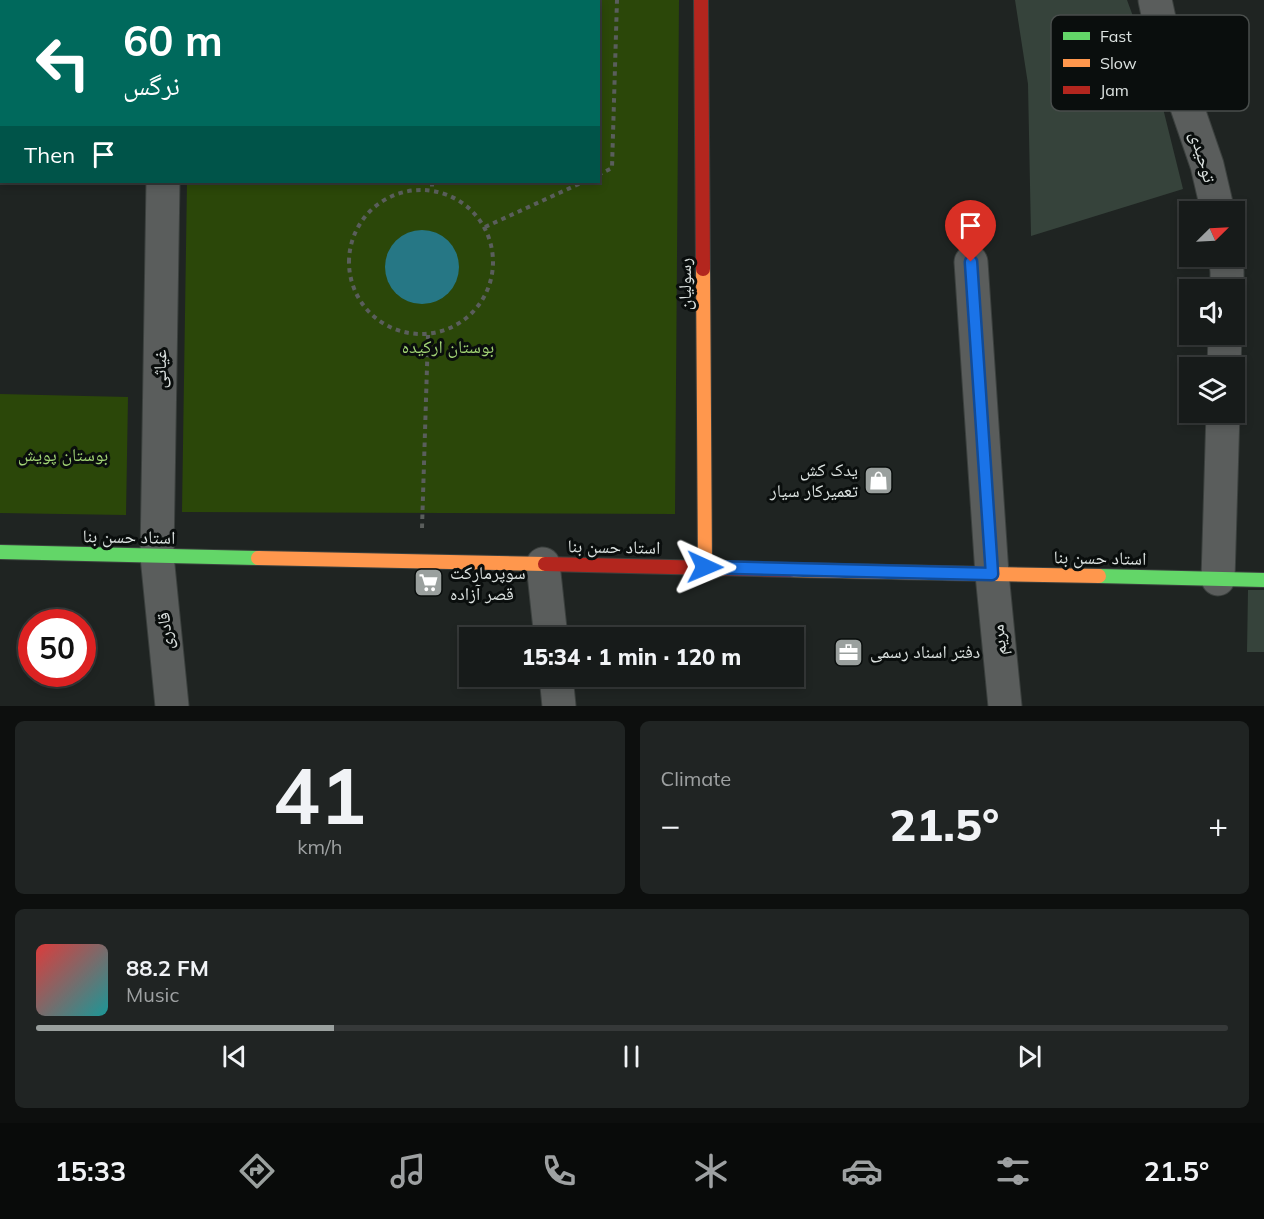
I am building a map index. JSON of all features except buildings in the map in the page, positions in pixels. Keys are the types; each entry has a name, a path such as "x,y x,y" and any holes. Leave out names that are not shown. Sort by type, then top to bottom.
{"main road":[{"name":"رسولیان","path":"701,0 705,567"},
{"name":"استاد حسن بنا","path":"0,552 1264,580"}],"street":[{"name":"توحیدی","path":"1155,0 1158,15"},
{"name":"توحیدی","path":"1189,111 1208,165 1216,201"},
{"name":"غیاثی","path":"157,555 163,183"},
{"name":"مریم","path":"971,262 992,574 1005,706"},
{"path":"1218,579 1223,423"},
{"name":"قادری","path":"157,555 172,706"},
{"path":"543,564 550,627"},
{"path":"557,687 559,706"}],"path":[{"path":"600,173 612,168 617,0"},
{"path":"432,183 432,190"},
{"path":"485,226 581,183"},
{"path":"432,190 453,197 471,209 485,226 493,249 493,273 486,296 471,315 452,328 428,335 404,333 381,323 364,306 352,284 349,260 354,236 366,215 385,199 408,191 432,190"},
{"path":"421,561 428,335"}],"green space":[{"name":"بوستان ارکیده","path":"600,0 679,0 675,514 182,512 187,183 600,183"},
{"name":"بوستان پویش","path":"0,394 128,397 126,515 0,513"}],"water":[{"path":"415,230 429,230 443,236 453,246 459,260 459,274 453,288 443,298 429,304 415,304 401,298 391,288 385,274 385,260 391,246 401,236"}],"traffic: fast":[{"path":"0,552 258,558"},
{"path":"1099,576 1264,580"}],"traffic: slow":[{"path":"703,269 705,568"},
{"path":"258,558 545,564"},
{"path":"790,570 1099,576"}],"traffic: jam":[{"path":"701,0 703,269"},
{"path":"545,564 790,570"}],"place":[{"name":"یدک کش تعمیرکار سیار","path":"879,480"},
{"name":"سوپرمارکت قصر آزاده","path":"429,583"},
{"name":"دفتر اسناد رسمی","path":"849,652"}],"route":[{"path":"705,567 992,574 971,262"}]}
